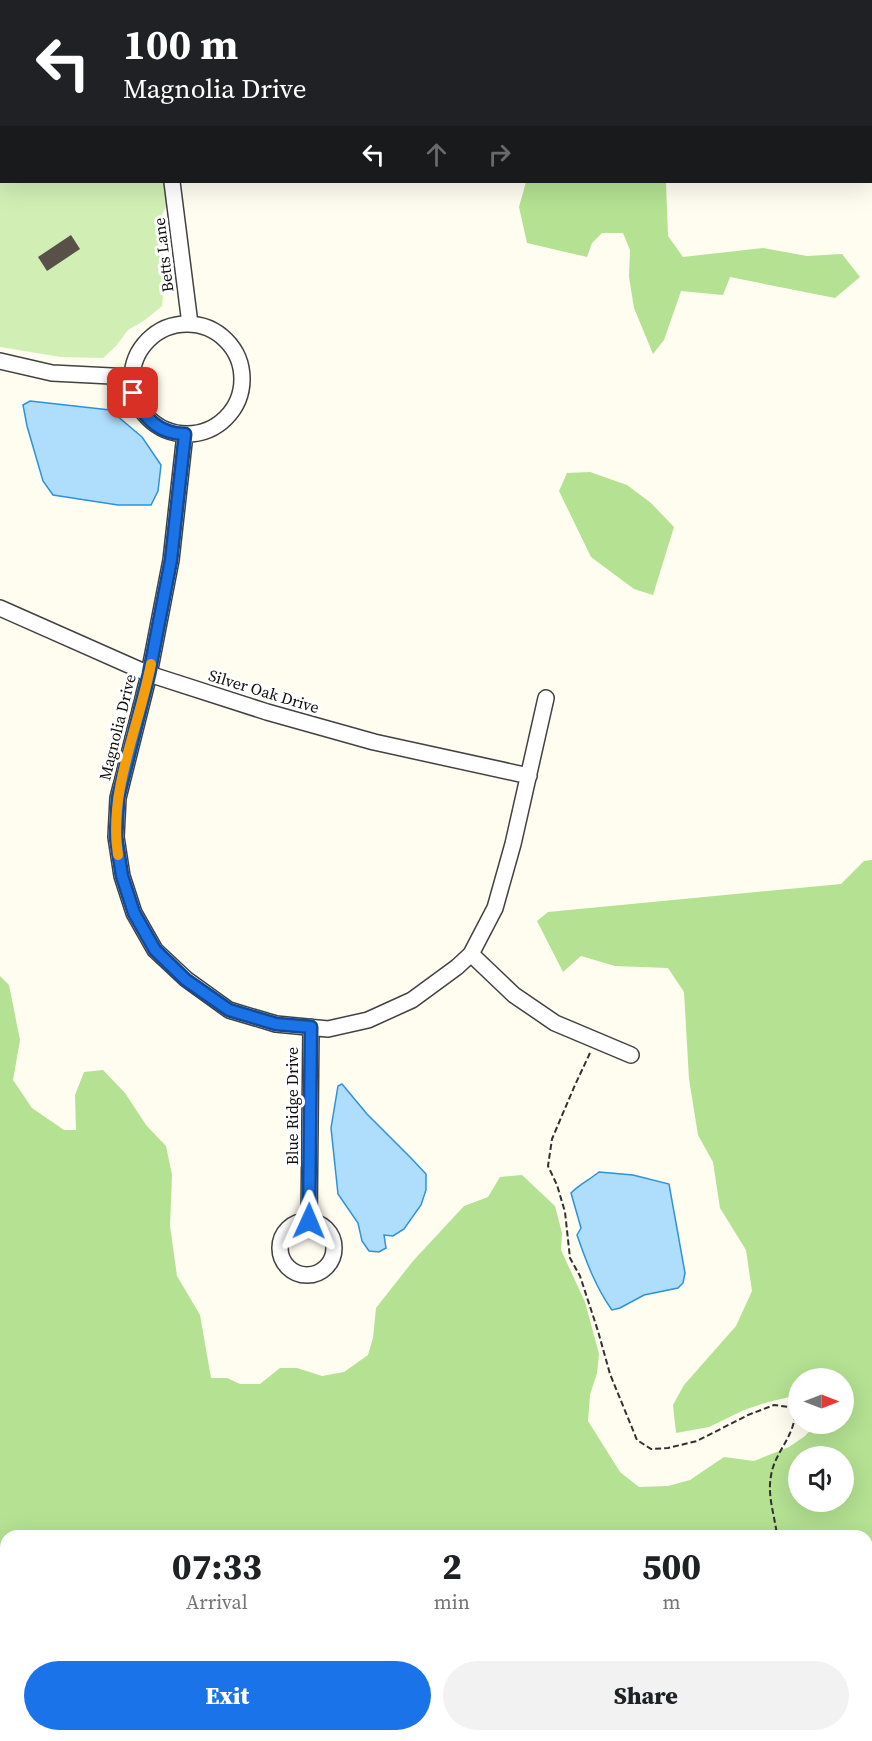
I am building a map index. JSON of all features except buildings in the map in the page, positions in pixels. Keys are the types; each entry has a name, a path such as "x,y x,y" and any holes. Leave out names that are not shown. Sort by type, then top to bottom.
{"street":[{"name":"Betts Lane","path":"172,183 189,324"},
{"path":"189,324 203,326 219,334 231,345 239,360 242,377 237,401 224,421 194,434 178,434 163,429 149,420 139,408 133,393 131,377 138,352 155,333 170,326 189,324"},
{"path":"0,361 52,373 131,377"},
{"name":"Magnolia Drive","path":"185,434 171,560 149,674 118,798 116,837 122,876 134,913 155,950 186,980 229,1010 276,1024 328,1029 368,1020 412,1000 458,967 471,954 495,908 513,844 546,698"},
{"name":"Silver Oak Drive","path":"0,608 149,674 267,712 374,742 529,776"},
{"path":"471,954 514,995 555,1023 630,1055"},
{"name":"Blue Ridge Drive","path":"309,1221 311,1027"}],"path":[{"path":"596,1041 552,1139 548,1166 557,1185 565,1212 570,1258 580,1276 610,1374 637,1440 651,1449 669,1448 696,1441 748,1415 774,1405 789,1407 796,1415 770,1476 771,1506 777,1530"}],"green space":[{"path":"0,183 166,183 169,201 161,217 164,285 162,306 128,330 103,358 61,357 0,347"},
{"path":"526,183 666,183 668,236 683,257 763,248 807,256 842,254 860,277 835,298 730,277 723,295 681,291 664,340 653,354 634,308 629,277 630,250 623,233 602,233 592,243 587,257 527,243 519,207"},
{"path":"590,472 627,485 651,503 674,527 653,595 634,589 591,557 559,491 567,473"},
{"path":"872,860 872,1530 0,1530 0,976 9,985 20,1040 13,1080 32,1108 64,1130 76,1130 75,1095 84,1072 103,1070 125,1093 146,1125 166,1146 172,1175 170,1226 177,1276 200,1315 211,1378 227,1378 240,1384 260,1384 280,1368 297,1368 322,1376 344,1372 368,1355 373,1338 376,1308 413,1261 464,1206 488,1197 500,1177 522,1175 555,1206 562,1233 561,1250 585,1302 599,1354 597,1373 590,1395 588,1421 620,1472 639,1487 668,1486 690,1480 724,1457 754,1461 788,1447 788,1512 854,1512 854,1446 790,1446 807,1434 854,1434 854,1368 788,1368 788,1397 744,1410 709,1427 676,1433 673,1405 684,1385 736,1326 752,1291 746,1250 720,1208 713,1162 698,1135 689,1079 684,992 668,968 615,966 581,956 563,972 537,921 548,912 841,884 864,861"}],"water":[{"path":"30,401 110,410 142,437 161,465 158,491 151,505 118,505 53,495 43,481 27,426 23,405"},
{"path":"342,1084 367,1114 426,1174 426,1190 421,1205 404,1229 393,1236 384,1235 386,1248 379,1252 369,1251 362,1241 358,1223 338,1194 331,1128 338,1086"},
{"path":"599,1172 633,1175 669,1184 685,1273 683,1283 678,1288 644,1295 612,1310 606,1302 577,1235 581,1228 571,1193"}],"slow traffic":[{"path":"118,855 116,837 118,798 151,664"}],"route":[{"path":"133,393 139,408 149,420 163,429 185,434 171,560 149,674 118,798 116,837 122,876 134,913 155,950 186,980 229,1010 276,1024 311,1027 309,1221"}]}
